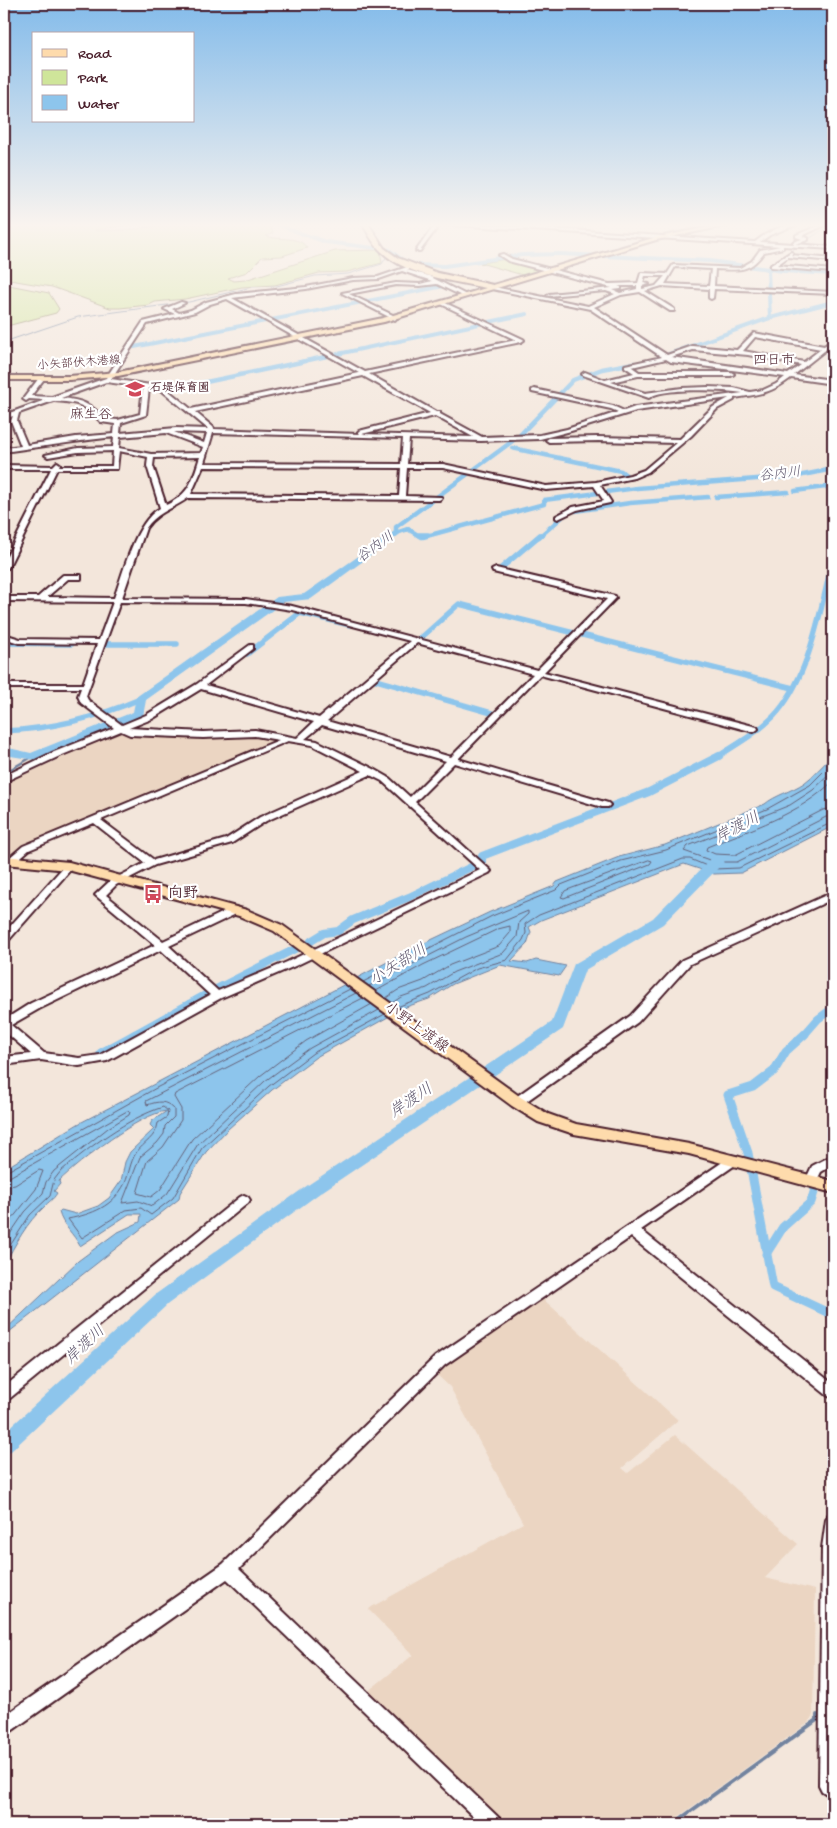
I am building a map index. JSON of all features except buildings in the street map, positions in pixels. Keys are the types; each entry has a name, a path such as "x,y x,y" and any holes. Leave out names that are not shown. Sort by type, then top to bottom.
{"main road":[{"name":"小矢部伏木港線","path":"4,378 41,379 111,374 395,318 426,308"},
{"name":"小野上渡線","path":"8,860 69,866 122,879 243,912 278,928 517,1102 543,1118 574,1129 690,1149 833,1188"}],"street":[{"path":"170,308 168,309 179,314"},
{"path":"4,417 105,380 111,374 144,323 197,308"},
{"path":"248,308 482,439"},
{"path":"376,308 395,318"},
{"path":"191,411 521,340 454,308"},
{"path":"591,308 664,357 732,371 792,375 833,382"},
{"path":"185,322 193,310"},
{"path":"722,388 754,335 833,353"},
{"path":"4,450 117,435 211,430 506,440 531,438 569,430 622,412 680,402 755,394 770,390 833,342"},
{"path":"638,374 627,366 693,348 742,352 806,364"},
{"path":"681,362 691,373"},
{"path":"605,382 638,374 679,375 732,371"},
{"path":"585,374 643,395 680,402"},
{"path":"25,448 14,421 27,397 41,379"},
{"path":"105,380 167,391 211,430"},
{"path":"27,397 76,401 90,407 103,421 118,422 143,415 146,386"},
{"path":"643,395 688,389 722,388 755,394"},
{"path":"534,391 558,395 622,412"},
{"path":"596,485 632,477 646,471 681,442 715,408 732,397"},
{"path":"352,435 438,413"},
{"path":"4,467 115,468 118,422"},
{"path":"4,1061 41,1056 79,1062 103,1058 213,993 291,964 486,871 476,859 385,779 314,743 300,739 255,733 150,734 116,725 84,701 82,696 143,528 148,518 162,508 186,496 192,489 211,430"},
{"path":"168,431 205,446"},
{"path":"402,497 406,437"},
{"path":"531,438 533,440 598,439 681,442"},
{"path":"56,442 62,453"},
{"path":"48,455 116,449 150,456 202,455"},
{"path":"4,568 62,453"},
{"path":"150,456 150,466 162,508"},
{"path":"200,465 443,466 546,488 590,482 596,485 608,499 608,502 568,510 558,517"},
{"path":"186,496 436,498"},
{"path":"409,801 415,798 612,598 496,570"},
{"path":"40,599 66,577 78,577"},
{"path":"4,599 254,602 292,608 754,729"},
{"path":"4,636 8,641 102,642"},
{"path":"300,739 416,640"},
{"path":"4,779 116,725 149,717 200,686 250,647"},
{"path":"4,686 86,686"},
{"path":"200,686 606,805"},
{"path":"8,860 26,848 285,740 286,737"},
{"path":"213,993 162,945 100,895 113,883 152,863 229,841 263,819 371,771"},
{"path":"94,819 152,863"},
{"path":"4,939 69,866"},
{"path":"517,1102 649,1007 670,976 686,962 833,894"},
{"path":"41,1056 4,1025 35,1006 230,913"},
{"path":"811,1181 816,1169 833,1159"},
{"path":"4,1726 228,1568 440,1361 632,1230 746,1163"},
{"path":"4,1395 244,1200"},
{"path":"632,1230 833,1392"},
{"path":"833,1520 831,1720 828,1785 833,1789"},
{"path":"228,1568 493,1824"}],"shaded area":[{"path":"116,733 174,736 252,735 277,737 277,741 4,856 4,784"},
{"path":"543,1299 678,1420 622,1468 628,1473 675,1435 798,1544 765,1578 815,1590 813,1715 808,1723 671,1822 673,1824 505,1824 367,1692 413,1655 368,1609 523,1523 450,1387 435,1373"}],"green space":[{"path":"4,308 59,309 56,313 7,326 4,330"}],"water":[{"name":"小矢部川","path":"833,756 833,826 741,873 714,874 684,864 541,920 529,927 531,932 527,944 511,961 527,963 536,960 566,966 559,976 500,965 453,984 429,999 406,1007 316,1057 272,1090 228,1129 206,1152 180,1193 179,1199 4,1336 4,1331 78,1261 116,1233 140,1222 141,1214 129,1214 80,1246 59,1212 61,1210 76,1214 98,1206 109,1198 121,1181 125,1162 130,1152 154,1129 150,1125 152,1121 167,1111 155,1114 126,1129 95,1151 59,1181 60,1184 54,1191 57,1193 27,1227 4,1265 4,1169 78,1124 414,948 490,912 554,886 557,882 619,857 665,845 765,804 804,783"}],"waterway":[{"path":"4,342 78,317 142,308"},
{"path":"134,347 331,308"},
{"path":"770,308 770,318"},
{"path":"770,318 808,308"},
{"path":"300,362 527,314"},
{"path":"658,358 770,318"},
{"path":"168,390 306,361"},
{"path":"421,537 408,529 396,533 396,527 518,437 573,380 602,369 634,363"},
{"path":"512,448 621,471 627,476"},
{"name":"谷内川","path":"423,537 544,504 544,500 637,488 798,476 833,469"},
{"path":"795,491 833,486"},
{"path":"716,497 788,492"},
{"path":"575,511 630,503 708,497"},
{"path":"539,537 568,512"},
{"name":"谷内川","path":"4,751 32,757 139,714 140,699 181,672 281,599 307,597 396,533"},
{"name":"谷内川","path":"419,535 428,535"},
{"path":"500,569 540,535"},
{"path":"717,757 760,728 773,717 786,701 805,664 833,560"},
{"path":"413,645 459,604 793,688"},
{"path":"247,654 300,613 350,625"},
{"path":"4,643 72,644"},
{"path":"96,644 177,644"},
{"path":"379,674 373,679 495,714 490,719"},
{"path":"4,731 57,725 107,712 140,699"},
{"path":"482,862 482,856 649,792 719,756"},
{"path":"4,773 32,757"},
{"name":"岸渡川","path":"4,1445 162,1299 314,1189 558,1025 579,967 658,921 719,859"},
{"path":"311,941 324,933 338,931 353,920 409,897 475,865"},
{"path":"133,1035 216,989 295,949"},
{"path":"804,1035 818,1019 833,1008"},
{"path":"101,1053 136,1034"},
{"path":"767,1253 748,1153 728,1095 753,1087 774,1071 786,1051 804,1035"},
{"path":"767,1253 783,1227 811,1202 815,1189 833,1181"},
{"path":"767,1253 773,1287 833,1315"},
{"path":"681,1824 680,1819 817,1720 817,1715"}],"tunnel":[{"path":"230,913 244,907"}],"place":[{"name":"石堤保育園","path":"135,389"},
{"name":"向野","path":"153,894"}],"district":[{"name":"四日市","path":"774,361"},
{"name":"麻生谷","path":"91,415"}]}
